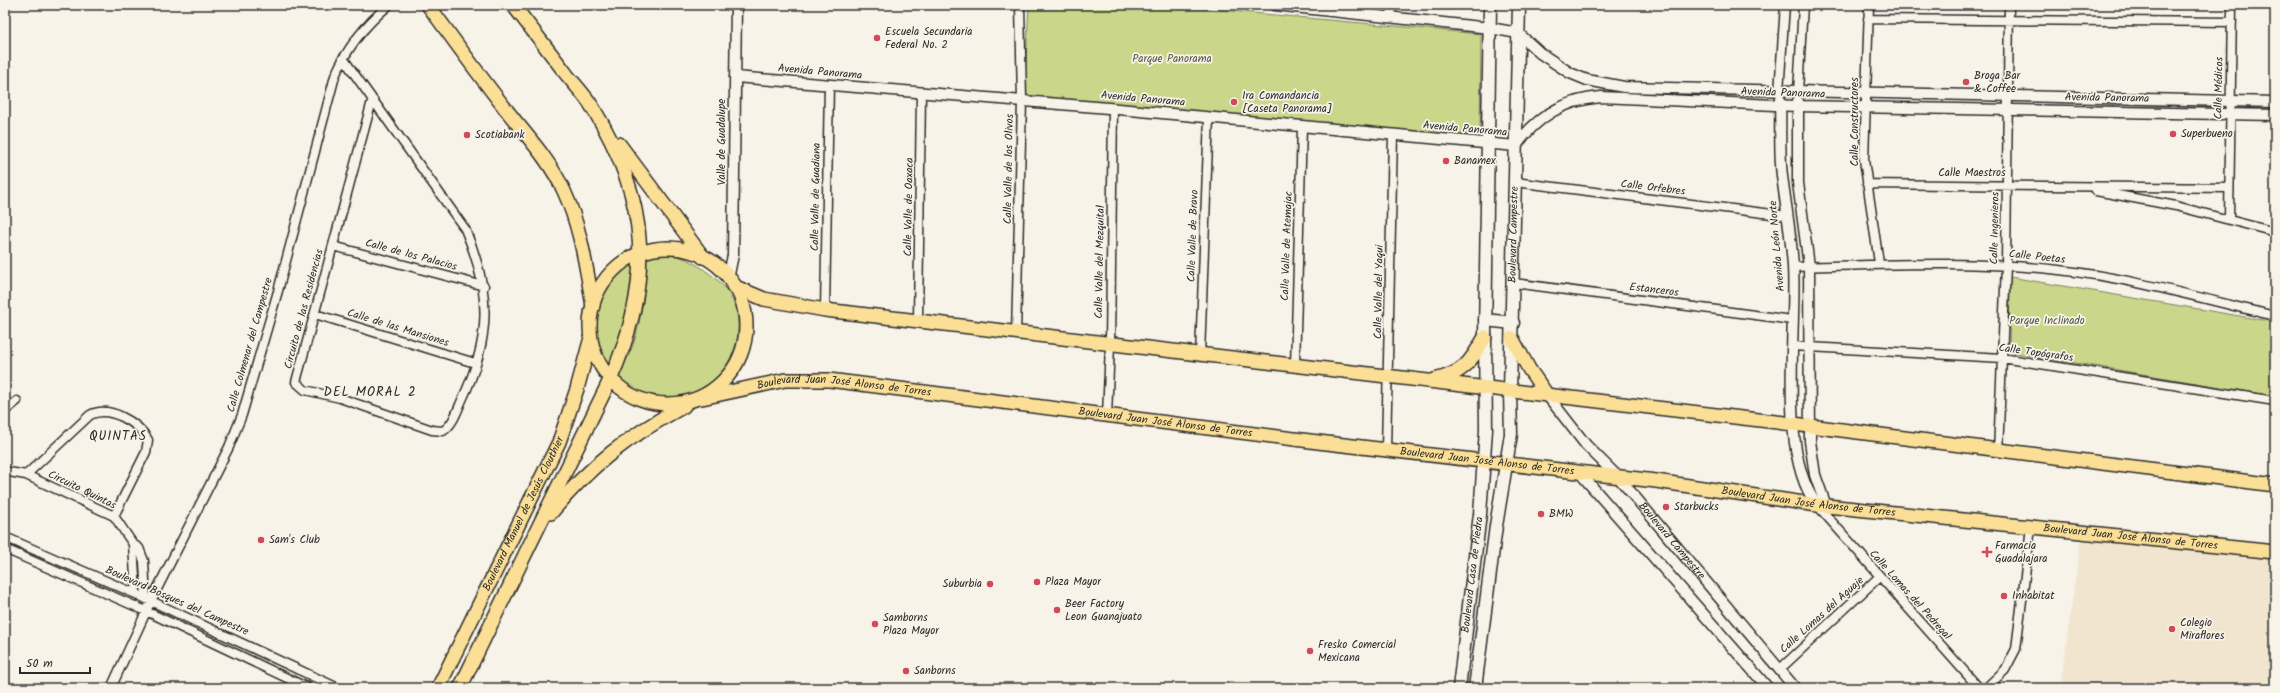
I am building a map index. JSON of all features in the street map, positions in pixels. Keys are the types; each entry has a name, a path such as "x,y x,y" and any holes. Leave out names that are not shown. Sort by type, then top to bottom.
{"main road":[{"path":"428,5 516,122 542,152 555,174 564,191 580,234 593,309"},
{"path":"513,5 593,108 705,260 730,283 764,299 825,310 1016,334 1810,426 1998,452 2275,485"},
{"path":"1484,462 1487,389 1485,320 1490,5"},
{"name":"Boulevard Campestre","path":"1507,465 1511,434 1510,392 1514,283 1518,5"},
{"path":"593,108 622,165 630,186 638,220 640,252 638,290 623,351 610,380"},
{"path":"697,400 676,405 642,400 626,392 610,380 595,355 591,333 593,309 599,290 626,257 658,248 681,249 705,260"},
{"path":"537,529 567,494 620,444 697,400 722,382 730,372 742,349 746,336 744,310 730,283"},
{"path":"1485,320 1513,323"},
{"name":"Boulevard Manuel de Jesús Clouthier","path":"438,688 559,442 580,382 591,333"},
{"path":"1425,382 1450,377 1460,371 1470,361 1485,337"},
{"path":"1512,338 1529,369 1547,395"},
{"name":"Boulevard Juan José Alonso de Torres","path":"697,400 761,384 805,379 829,380 1507,465 1656,481 1823,509 2274,550"},
{"name":"Boulevard Manuel de Jesús Clouthier","path":"460,688 610,380"},
{"name":"Boulevard Casa de Piedra","path":"1459,688 1479,520 1484,462"},
{"name":"Boulevard Casa de Piedra","path":"1475,688 1496,526 1507,465"}],"street":[{"name":"Calle Colmenar del Campestre","path":"110,688 146,611 148,600 229,447 242,414 278,291 335,76 342,58 370,22 389,5"},
{"name":"Valle de Guadalupe","path":"730,283 733,255 736,5"},
{"name":"Calle Valle de los Olivos","path":"1016,334 1022,101 1020,5"},
{"path":"1275,5 1300,6 1391,18 1490,28 1518,33"},
{"path":"1391,18 1392,5"},
{"name":"Avenida León Norte","path":"1785,5 1779,92 1782,175 1793,267 1793,425 1795,441 1806,484 1823,509"},
{"path":"1802,5 1797,106 1798,176 1809,266 1810,441 1815,475 1823,509"},
{"name":"Calle Constructores","path":"1869,5 1864,160 1879,263"},
{"name":"Calle Ingenieros","path":"1998,452 2006,265 2009,5"},
{"name":"Calle Médicos","path":"2230,219 2229,188 2232,5"},
{"path":"1868,19 2232,22"},
{"name":"Avenida Panorama","path":"1518,33 1557,66 1587,80 1605,85 1624,87 1779,92 2275,102"},
{"name":"Circuito de las Residencias","path":"342,58 465,229 476,255 484,286 483,343 466,392 452,422 443,431 432,430 340,398 305,390 298,385 297,375 315,314 372,101"},
{"name":"Avenida Panorama","path":"735,77 1113,108 1393,136 1516,146 1532,126 1543,116 1560,106 1582,98 1601,97 1797,106 2008,108 2275,114"},
{"name":"Calle Valle de Guadiana","path":"825,310 828,84"},
{"name":"Calle Valle de Oaxaca","path":"918,321 921,93"},
{"name":"Calle Valle del Mezquital","path":"1107,416 1110,345 1113,108"},
{"name":"Calle Valle de Bravo","path":"1200,355 1209,117"},
{"name":"Calle Valle de Atemajac","path":"1295,366 1302,127"},
{"name":"Calle Valle del Yaqui","path":"1386,450 1393,136"},
{"name":"Calle Orfebres","path":"1515,182 1788,216"},
{"name":"Calle Maestros","path":"1867,184 2007,184 2078,187 2229,188"},
{"name":"Calle Maestros","path":"2078,187 2142,198 2230,219 2275,232"},
{"name":"Calle de los Palacios","path":"333,246 484,286"},
{"name":"Calle Poetas","path":"1793,267 1879,263 2006,265 2061,270 2150,286 2275,316"},
{"name":"Estanceros","path":"1514,283 1792,320"},
{"name":"Calle de las Mansiones","path":"315,314 475,363"},
{"name":"Calle Topógrafos","path":"1792,346 2002,358 2275,401"},
{"name":"Boulevard Campestre","path":"1547,395 1586,444 1619,478 1795,688"},
{"path":"5,411 17,401"},
{"path":"26,475 90,415 103,410 113,413 139,428 148,440 146,452 114,516"},
{"path":"1795,441 1810,441"},
{"name":"Circuito Quintas","path":"9,472 26,475 114,516 133,544 139,548 144,561 148,600"},
{"path":"1580,473 1768,688"},
{"name":"Calle Lomas del Pedregal","path":"1823,509 1879,577 1979,688"},
{"path":"1986,688 2008,667 2016,649 2030,528"},
{"name":"Boulevard Bosques del Campestre","path":"5,537 136,594 338,688"},
{"path":"133,544 136,594"},
{"name":"Boulevard Bosques del Campestre","path":"5,549 146,611 308,688"},
{"name":"Calle Lomas del Aguaje","path":"1779,670 1879,577"}],"shaded area":[{"name":"Colegio Miraflores","path":"2081,538 2269,560 2275,570 2275,688 2060,688"}],"green space":[{"name":"Parque Panorama","path":"1029,5 1166,5 1481,34 1480,141 1024,99"},
{"path":"661,254 681,257 710,274 728,292 737,312 738,334 732,355 720,374 702,388 681,396 656,396 645,393 630,387 618,377 631,349 639,323 646,258"},
{"path":"628,265 632,265 633,268 626,317 620,341 609,363 602,350 598,337 598,311 602,298 609,286"},
{"name":"Parque Inclinado","path":"2010,277 2275,322 2275,396 2009,352"}],"place":[{"name":"Escuela Secundaria Federal No. 2","path":"877,38"},
{"name":"Broga Bar & Coffee","path":"1966,82"},
{"name":"1ra Comandancia [Caseta Panorama]","path":"1234,102"},
{"name":"Superbueno","path":"2173,134"},
{"name":"Scotiabank","path":"467,135"},
{"name":"Banamex","path":"1446,161"},
{"name":"Starbucks","path":"1666,507"},
{"name":"BMW","path":"1541,514"},
{"name":"Sam's Club","path":"261,540"},
{"name":"Farmacia Guadalajara","path":"1987,552"},
{"name":"Plaza Mayor","path":"1037,582"},
{"name":"Suburbia","path":"990,584"},
{"name":"Inhabitat","path":"2004,596"},
{"name":"Beer Factory Leon Guanajuato","path":"1057,610"},
{"name":"Samborns Plaza Mayor","path":"875,624"},
{"name":"Colegio Miraflores","path":"2172,629"},
{"name":"Fresko Comercial Mexicana","path":"1310,651"},
{"name":"Sanborns","path":"906,671"}],"district":[{"name":"DEL MORAL 2","path":"370,392"},
{"name":"QUINTAS","path":"118,436"}]}
